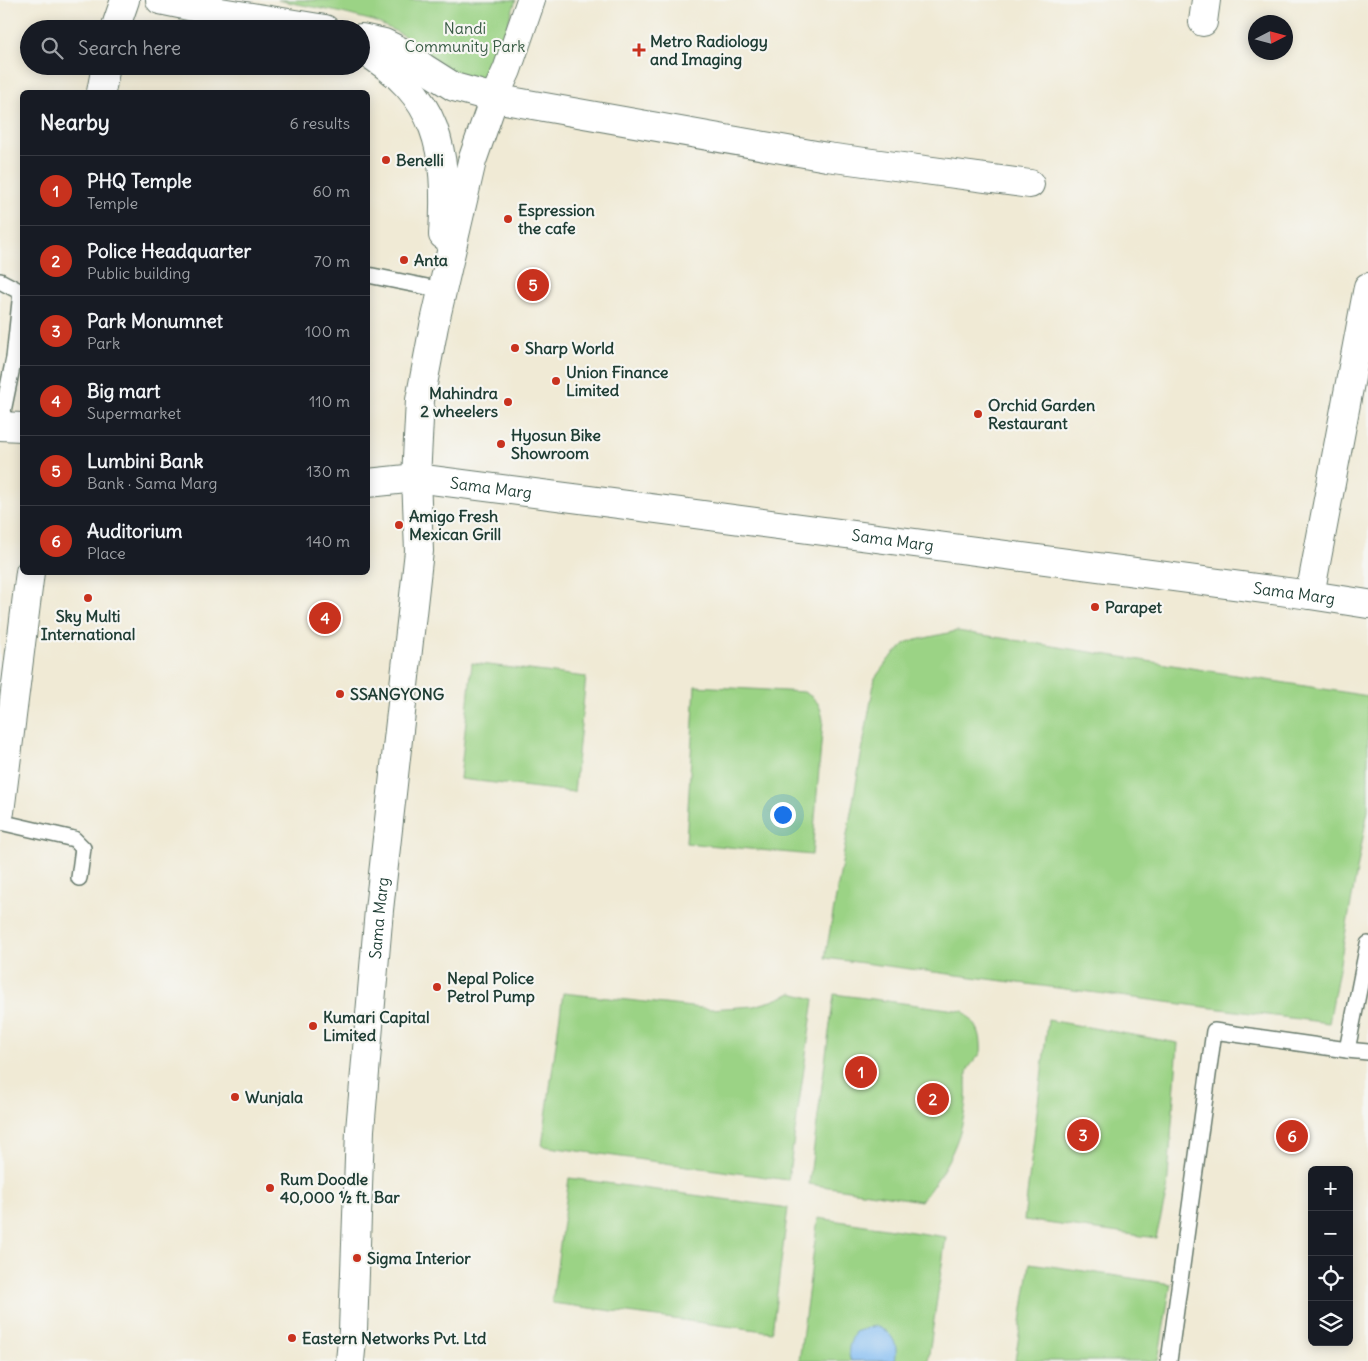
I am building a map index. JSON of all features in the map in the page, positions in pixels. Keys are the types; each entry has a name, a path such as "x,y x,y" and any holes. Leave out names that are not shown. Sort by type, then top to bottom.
{"main road":[{"path":"118,20 125,0"},
{"path":"160,0 271,20"},
{"name":"Sama Marg","path":"350,1361 353,1330 361,1121 379,910 419,551 416,478 420,400 434,326 472,161 494,98 507,70 531,0"},
{"path":"370,40 384,43 406,54 454,87 494,98 828,157 1030,184"},
{"path":"370,56 397,75 414,92 427,112 436,134 441,156 444,192 443,234 434,326"},
{"path":"101,90 104,75"},
{"path":"1310,595 1368,286"},
{"path":"0,426 20,427"},
{"name":"Sama Marg","path":"370,483 416,478 1368,604"},
{"path":"0,812 30,575"}],"lane":[{"path":"370,275 437,289"},
{"path":"0,282 20,292"},
{"path":"0,426 14,358 20,301"},
{"path":"0,822 74,839 82,848 79,878"},
{"path":"1347,1050 1368,944"},
{"path":"1169,1361 1214,1031 1368,1052"}],"green space":[{"name":"Nandi Community Park","path":"278,0 516,0 492,71 488,77 481,81 449,73 412,40 374,21"},
{"path":"957,631 1368,696 1368,810 1329,1023 825,958 875,678 889,659 907,642"},
{"path":"472,663 586,677 574,792 460,779"},
{"path":"695,686 804,692 818,703 823,720 812,855 686,843"},
{"path":"563,993 710,1009 754,1006 792,993 814,999 788,1180 542,1146"},
{"path":"834,994 963,1011 978,1029 981,1052 968,1070 964,1114 957,1141 938,1178 921,1201 809,1184"},
{"path":"1048,1020 1178,1043 1167,1191 1156,1238 1024,1220"},
{"path":"569,1178 788,1208 772,1332 552,1303"},
{"path":"818,1218 946,1237 928,1361 799,1361"},
{"path":"1030,1263 1171,1284 1158,1361 1015,1361"}],"water":[{"path":"875,1326 886,1331 893,1339 896,1349 895,1361 851,1361 849,1350 855,1332"}],"place":[{"name":"Metro Radiology and Imaging","path":"639,50"},
{"name":"Benelli","path":"386,160"},
{"name":"Espression the cafe","path":"508,219"},
{"name":"Anta","path":"404,260"},
{"name":"Lumbini Bank","path":"533,285"},
{"name":"Sharp World","path":"515,348"},
{"name":"Union Finance Limited","path":"556,381"},
{"name":"Mahindra 2 wheelers","path":"508,402"},
{"name":"Orchid Garden Restaurant","path":"978,414"},
{"name":"Hyosun Bike Showroom","path":"501,444"},
{"name":"Amigo Fresh Mexican Grill","path":"399,525"},
{"name":"Sky Multi International","path":"88,598"},
{"name":"Parapet","path":"1095,607"},
{"name":"Big mart","path":"325,618"},
{"name":"SSANGYONG","path":"340,694"},
{"name":"Nepal Police Petrol Pump","path":"437,987"},
{"name":"Kumari Capital Limited","path":"313,1026"},
{"name":"PHQ Temple","path":"861,1072"},
{"name":"Wunjala","path":"235,1097"},
{"name":"Police Headquarter","path":"933,1099"},
{"name":"Park Monumnet","path":"1083,1135"},
{"name":"Auditorium","path":"1292,1136"},
{"name":"Rum Doodle 40,000 ½ ft. Bar","path":"270,1188"},
{"name":"Sigma Interior","path":"357,1258"},
{"name":"Eastern Networks Pvt. Ltd","path":"292,1338"}]}
